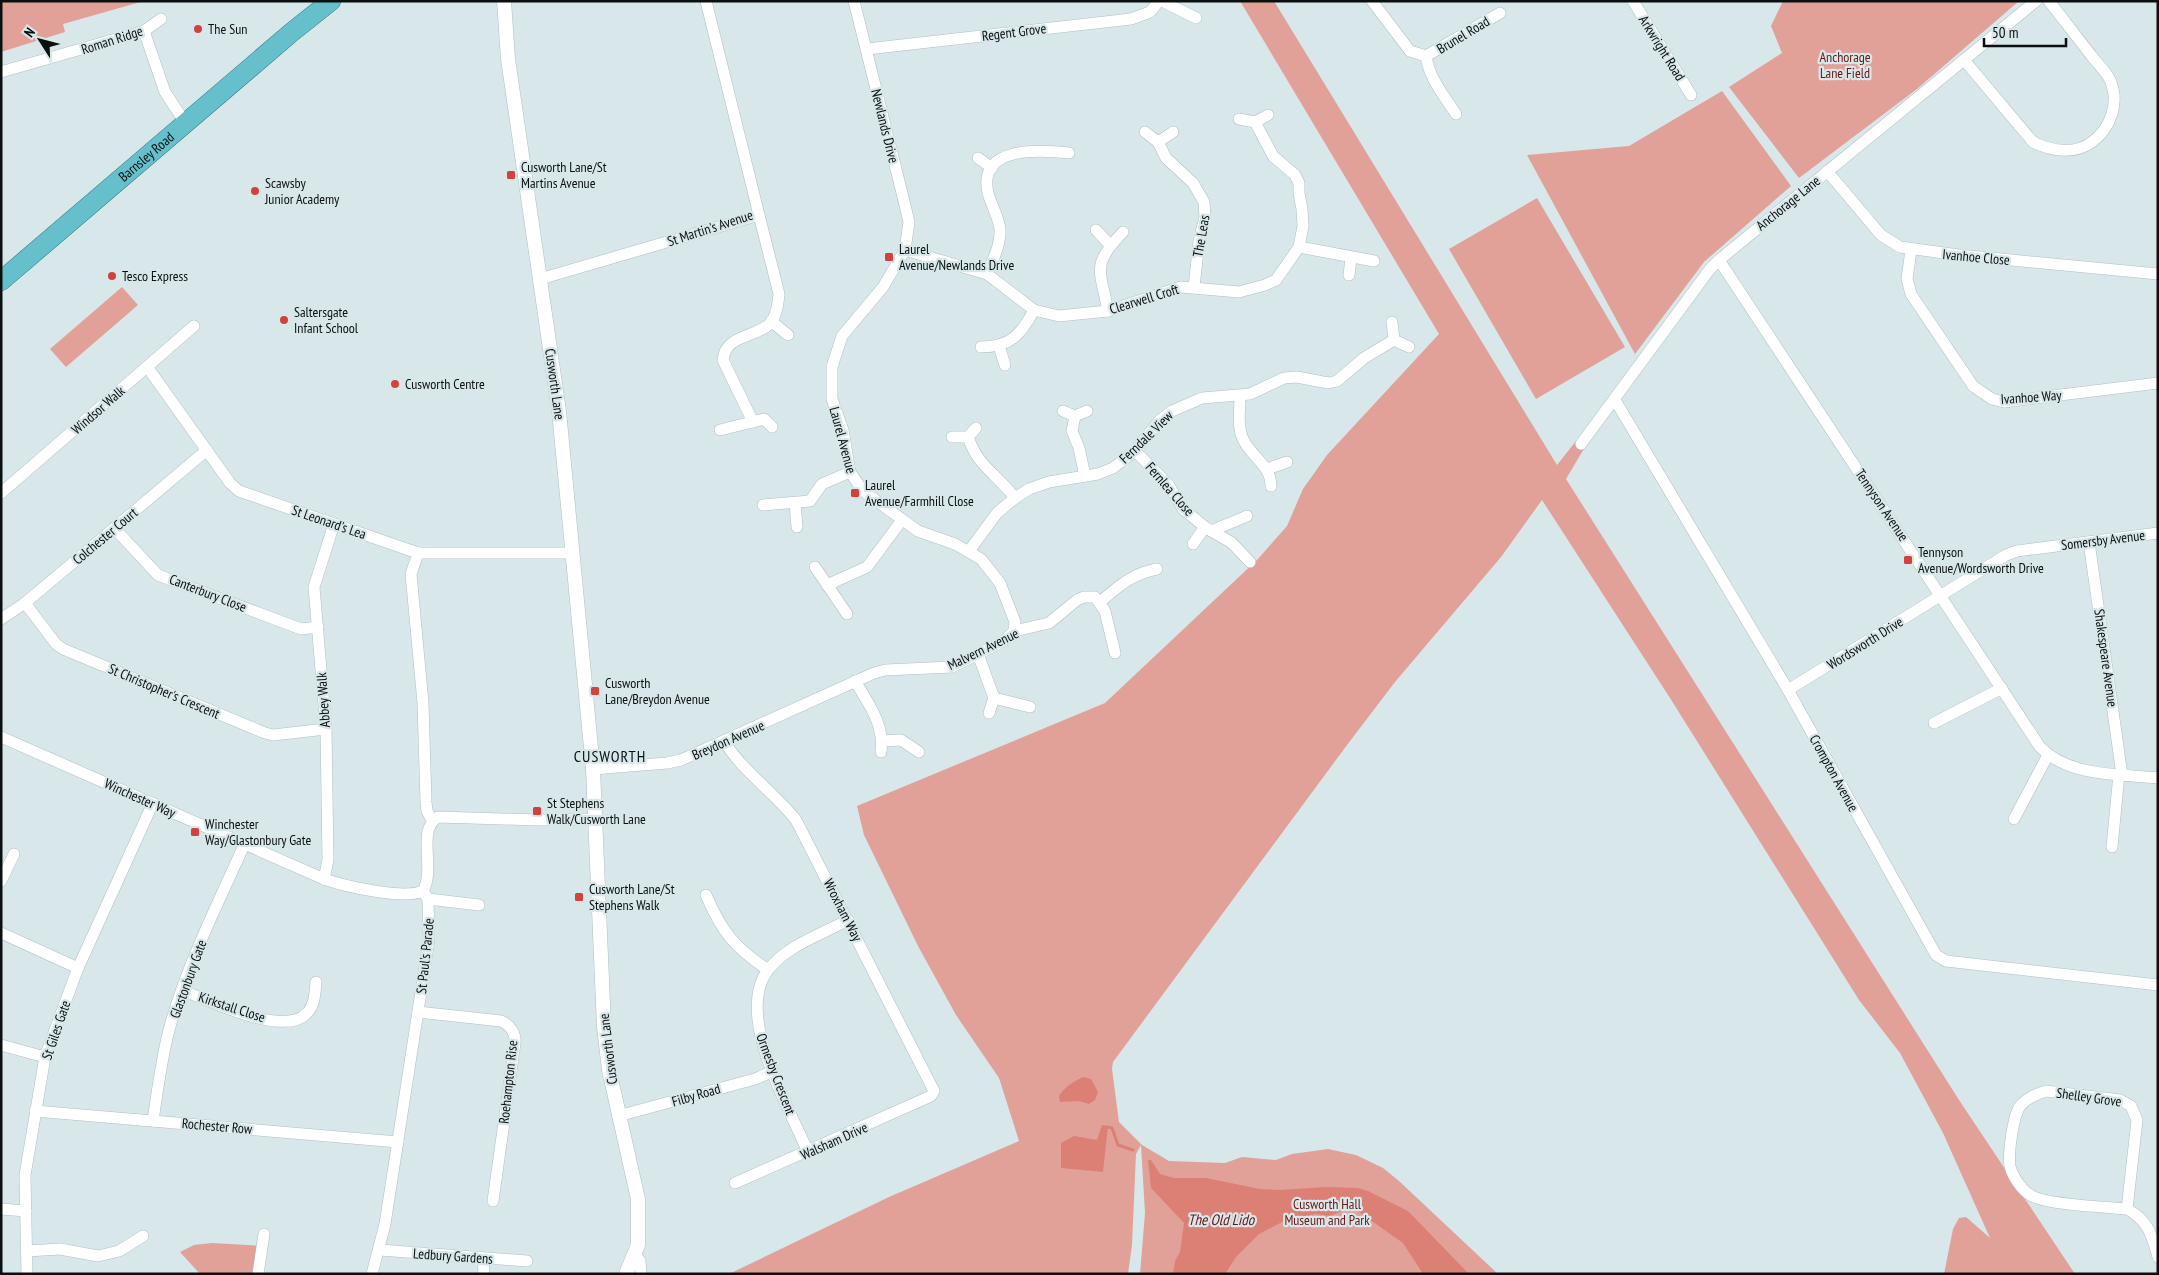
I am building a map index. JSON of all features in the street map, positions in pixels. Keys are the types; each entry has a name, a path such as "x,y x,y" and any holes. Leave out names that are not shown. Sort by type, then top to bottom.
{"highway":[{"path":"292,32 315,1"},
{"path":"292,32 331,1"},
{"name":"Barnsley Road","path":"1,280 292,32"}],"street":[{"name":"Cusworth Lane","path":"504,1 508,59 559,411 593,769 604,1027 609,1070 618,1116 638,1199 640,1234 635,1254 640,1260 641,1274"},
{"name":"St Martin's Avenue","path":"540,279 759,215 706,1"},
{"name":"Newlands Drive","path":"854,1 909,222 905,250"},
{"name":"Brunel Road","path":"1372,1 1410,51 1426,56 1500,13"},
{"name":"Arkwright Road","path":"1633,1 1691,95"},
{"name":"Anchorage Lane","path":"1581,444 1710,269 1719,260 2036,1"},
{"path":"1964,60 2034,142 2044,147 2067,150 2090,144 2100,136 2112,114 2115,102 2110,79 2049,1"},
{"path":"1159,2 1196,18"},
{"name":"Regent Grove","path":"867,49 1131,19 1150,12 1159,2"},
{"name":"Roman Ridge","path":"1,72 144,31 162,19"},
{"path":"144,31 165,92 186,124"},
{"name":"Brunel Road","path":"1426,56 1431,74 1456,114"},
{"path":"1239,119 1255,122 1268,115"},
{"name":"Clearwell Croft","path":"905,250 988,274 1034,310 1048,315 1067,316 1108,311 1170,290 1194,287 1239,292 1265,285 1276,280 1299,247 1303,226 1299,183 1295,174 1273,156 1255,122"},
{"name":"The Leas","path":"1145,132 1158,142 1166,158 1193,183 1200,193 1206,209 1198,241 1194,287"},
{"path":"1158,142 1173,132"},
{"path":"988,274 1000,236 998,220 988,192 988,175 992,168 1007,156 1024,151 1069,153"},
{"path":"978,158 992,168"},
{"name":"Ivanhoe Close","path":"1827,171 1881,235 1889,242 1911,250 2158,274"},
{"path":"753,422 725,366 724,353 735,341 767,326 778,305 779,294 759,215"},
{"path":"1096,230 1110,245"},
{"path":"1108,311 1100,265 1102,256 1123,232"},
{"path":"1299,247 1374,261"},
{"name":"Laurel Avenue","path":"905,250 888,281 850,324 836,349 832,367 832,399 843,430 850,472 864,491 902,520 918,531 969,551 992,571 1000,583 1015,622 1014,631"},
{"name":"Ivanhoe Way","path":"1911,250 1907,279 1912,294 1973,386 1992,399 2004,402 2158,384"},
{"path":"1349,275 1351,258"},
{"name":"Tennyson Avenue","path":"1719,260 2048,755"},
{"path":"981,347 1000,346 1009,342 1023,329 1034,310"},
{"path":"771,321 788,334"},
{"path":"1392,322 1394,340 1409,347"},
{"name":"Windsor Walk","path":"1,493 148,368 194,326"},
{"name":"Ferndale View","path":"969,551 997,513 1015,498 1029,489 1049,482 1085,476 1112,468 1135,451 1160,420 1172,411 1202,398 1218,395 1240,396 1250,394 1284,378 1297,377 1328,383 1337,381 1364,358 1394,340"},
{"path":"1000,346 1005,365"},
{"name":"St Leonard's Lea","path":"148,368 230,483 239,490 418,553 573,553"},
{"path":"1240,396 1240,429 1243,439 1267,469 1271,486"},
{"name":"Crompton Avenue","path":"1615,400 1788,690 1936,955 1940,959 2158,985"},
{"path":"1063,411 1076,416 1087,411"},
{"path":"1076,416 1072,431 1080,448 1085,476"},
{"path":"720,430 764,419 772,427"},
{"path":"968,438 976,428"},
{"path":"952,437 968,438"},
{"path":"968,438 976,458 1000,479 1015,498"},
{"name":"Colchester Court","path":"1,619 25,603 207,450"},
{"name":"Fernlea Close","path":"1135,451 1168,484 1183,508 1208,529 1232,544 1250,562"},
{"path":"1267,469 1287,462"},
{"path":"763,506 810,501 822,484 850,472"},
{"path":"795,503 797,527"},
{"path":"1208,529 1247,516"},
{"path":"827,585 868,567 902,520"},
{"name":"Abbey Walk","path":"324,879 328,860 326,729 314,586 334,524"},
{"name":"Canterbury Close","path":"115,529 158,575 301,628 318,627"},
{"name":"Fernlea Close","path":"1193,544 1208,529"},
{"name":"Somersby Avenue","path":"1942,595 2006,555 2017,551 2158,533"},
{"name":"Shakespeare Avenue","path":"2089,542 2121,774 2112,847"},
{"name":"St Paul's Parade","path":"372,1274 380,1250 429,940 426,895 428,877 427,829 432,820 427,811 426,802 424,703 411,574 418,553"},
{"path":"815,567 847,614"},
{"path":"1115,653 1108,620 1100,602 1129,578 1140,572 1157,570"},
{"name":"Wordsworth Drive","path":"1788,690 1942,595"},
{"name":"Malvern Avenue","path":"855,681 885,670 952,667 1004,641 1014,631 1048,623 1084,597 1091,596 1100,602"},
{"name":"St Christopher's Crescent","path":"25,603 56,644 63,649 265,733 273,735 326,729"},
{"path":"978,654 994,698 989,713"},
{"path":"855,681 876,717 882,746 901,740 919,752"},
{"name":"Breydon Avenue","path":"593,769 667,764 682,760 820,699 855,681"},
{"path":"1934,723 2002,688"},
{"path":"994,698 1030,707"},
{"name":"Winchester Way","path":"1,737 324,879 345,886 410,895 426,895 479,905"},
{"name":"Wroxham Way","path":"724,741 756,780 772,792 796,820 934,1091 931,1096"},
{"path":"2014,819 2048,755 2058,761 2084,770 2158,778"},
{"name":"St Giles Gate","path":"27,1274 25,1175 45,1057 78,968 153,803"},
{"path":"432,820 444,815 538,820 595,819"},
{"name":"Glastonbury Gate","path":"153,1121 163,1058 182,990 201,941 245,844"},
{"path":"1,881 14,851"},
{"path":"705,893 720,925 734,944 768,970"},
{"name":"Ormesby Crescent","path":"808,1152 759,1035 755,1012 756,994 760,982 768,970 786,954 848,920"},
{"path":"1,933 78,968"},
{"name":"Kirkstall Close","path":"182,990 242,1013 283,1022 294,1020 306,1014 312,1004 316,979"},
{"name":"Roehampton Rise","path":"418,1012 501,1022 510,1026 513,1032 515,1044 493,1201"},
{"path":"1,1045 45,1057"},
{"name":"Filby Road","path":"618,1116 754,1079 773,1071"},
{"name":"Shelley Grove","path":"2046,1091 2120,1100 2132,1106 2137,1120 2126,1209 2054,1201 2032,1197 2025,1192 2012,1173 2010,1165 2015,1117 2025,1101 2046,1091"},
{"name":"Walsham Drive","path":"735,1183 931,1096"},
{"name":"Rochester Row","path":"35,1110 398,1142"},
{"path":"1,1209 26,1211"},
{"path":"2126,1209 2137,1214 2148,1224 2158,1257"},
{"path":"258,1274 264,1234"},
{"path":"27,1251 60,1249 98,1256 119,1251 143,1236"},
{"name":"Ledbury Gardens","path":"380,1250 483,1260 527,1261"},
{"path":"626,1274 635,1254"},
{"path":"483,1260 484,1274"}],"green space":[{"path":"1,1 144,1 63,24 65,32 1,52"},
{"name":"Cusworth Hall Museum and Park","path":"1240,1 1274,1 1557,465 1576,441 1585,447 1566,479 1959,1100 2075,1274 1944,1274 1953,1229 1959,1218 1966,1217 1990,1238 1943,1133 1900,1053 1859,1000 1670,698 1542,500 1501,557 1395,682 1347,745 1113,1062 1112,1069 1119,1122 1142,1145 1169,1161 1225,1163 1242,1157 1276,1160 1292,1154 1328,1149 1356,1155 1383,1168 1399,1181 1498,1274 1140,1274 1145,1213 1141,1145 1136,1154 1132,1245 1128,1274 729,1274 889,1197 1019,1141 999,1078 956,1015 918,946 864,835 857,806 1105,703 1258,559 1287,526 1303,489 1327,455 1439,334"},
{"name":"Anchorage Lane Field","path":"1783,1 2019,1 1917,89 1799,178 1729,87 1782,53 1771,26"},
{"path":"1722,91 1791,186 1704,262 1635,354 1527,155 1629,146"},
{"path":"1537,198 1625,347 1536,399 1449,249"},
{"path":"122,287 138,305 66,367 50,349"},
{"path":"212,1243 263,1246 258,1274 200,1274 180,1252 194,1245"}],"water":[{"path":"1084,1077 1091,1079 1098,1092 1095,1100 1089,1104 1079,1101 1060,1102 1059,1096 1064,1090 1073,1082"},
{"path":"1102,1125 1108,1126 1103,1172 1061,1168 1061,1143 1074,1136 1097,1140"},
{"name":"The Old Lido","path":"1148,1160 1151,1160 1160,1174 1174,1178 1206,1178 1260,1189 1280,1190 1326,1187 1358,1188 1368,1191 1408,1211 1469,1274 1423,1274 1403,1243 1352,1207 1330,1216 1316,1214 1288,1219 1259,1234 1236,1257 1225,1274 1173,1274 1175,1261 1180,1252 1184,1223 1151,1188"}],"waterway":[{"path":"1108,1127 1112,1128 1118,1145 1133,1150"}],"place":[{"name":"The Sun","path":"198,29"},
{"name":"Cusworth Lane/St Martins Avenue","path":"511,175"},
{"name":"Scawsby Junior Academy","path":"255,191"},
{"name":"Laurel Avenue/Newlands Drive","path":"889,257"},
{"name":"Tesco Express","path":"112,276"},
{"name":"Saltersgate Infant School","path":"284,320"},
{"name":"Cusworth Centre","path":"395,384"},
{"name":"Laurel Avenue/Farmhill Close","path":"855,493"},
{"name":"Tennyson Avenue/Wordsworth Drive","path":"1908,560"},
{"name":"Cusworth Lane/Breydon Avenue","path":"595,691"},
{"name":"St Stephens Walk/Cusworth Lane","path":"537,811"},
{"name":"Winchester Way/Glastonbury Gate","path":"195,832"},
{"name":"Cusworth Lane/St Stephens Walk","path":"579,897"}],"district":[{"name":"CUSWORTH","path":"610,756"}]}
